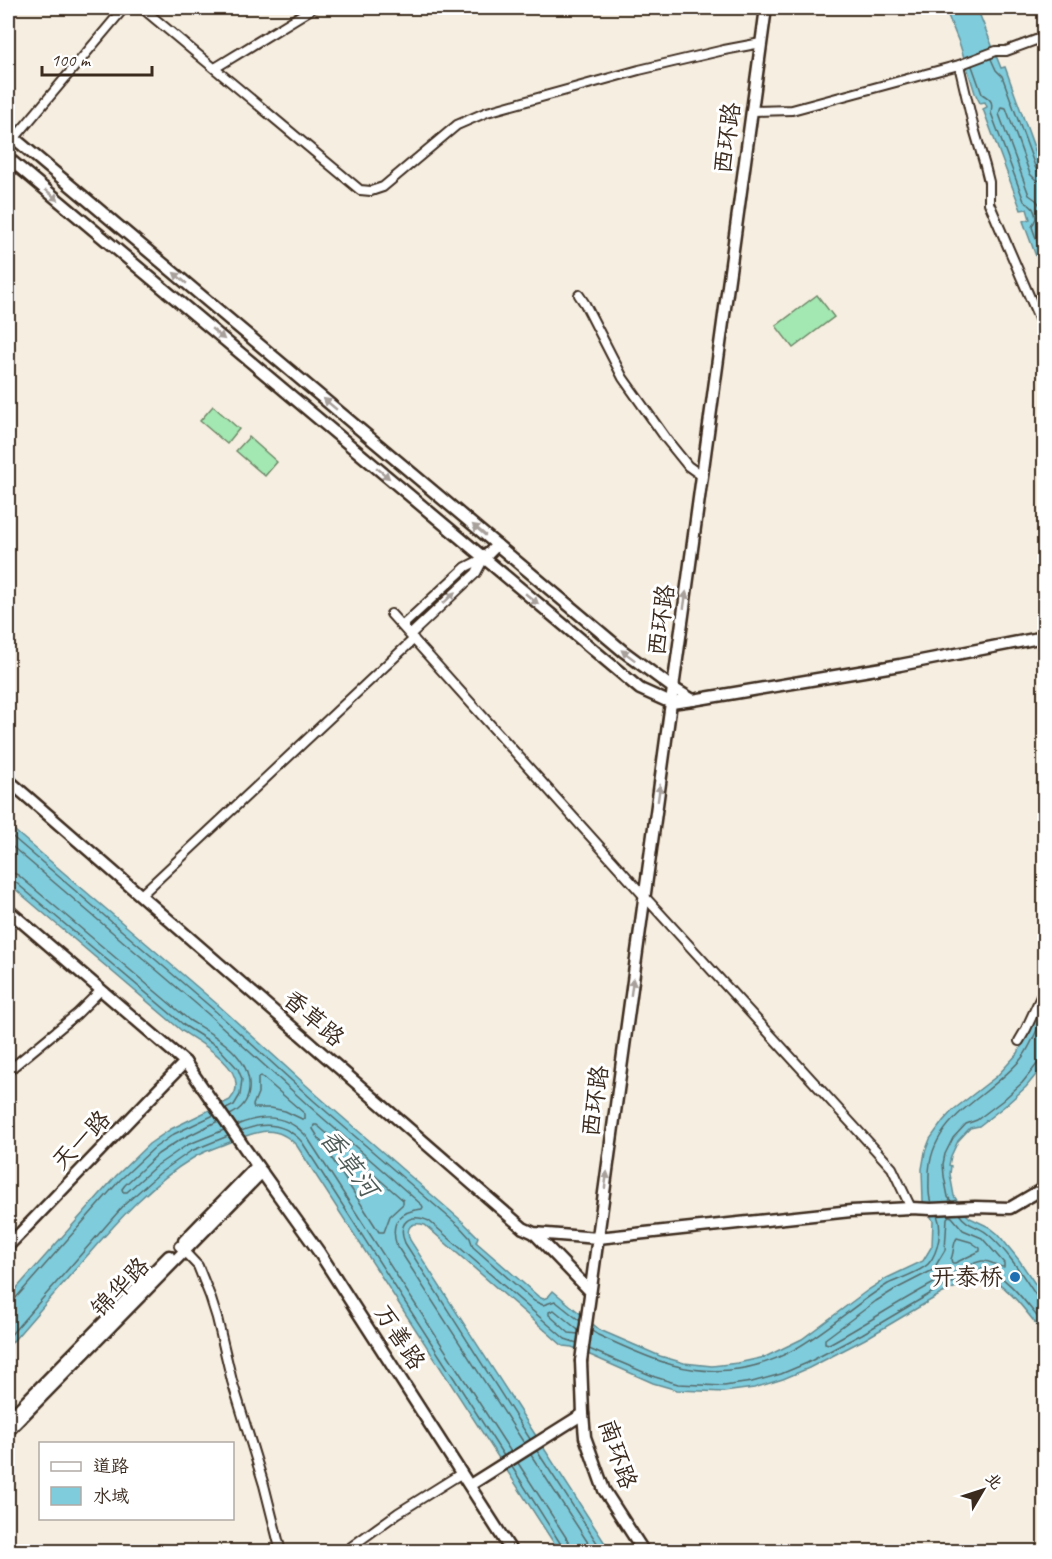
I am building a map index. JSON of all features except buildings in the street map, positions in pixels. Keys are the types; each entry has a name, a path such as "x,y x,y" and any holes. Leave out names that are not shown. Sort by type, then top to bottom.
{"street":[{"path":"124,8 11,136 623,651 693,700"},
{"path":"142,8 360,190 372,191 383,186 457,125 487,112 639,70 761,43"},
{"path":"215,68 313,8"},
{"name":"西环路","path":"598,1238 766,8"},
{"path":"752,111 792,110 959,65 1044,37"},
{"path":"959,65 973,125 986,166 989,202 1044,330"},
{"path":"8,158 640,689 671,703 900,665 1044,637"},
{"path":"579,295 623,378 667,440 688,466 702,476"},
{"path":"141,895 412,637 476,573 484,558 497,545"},
{"path":"402,626 466,567 484,558"},
{"path":"391,614 892,1168 911,1208"},
{"name":"香草路","path":"8,780 523,1228 534,1233 590,1291"},
{"name":"万善路","path":"8,910 185,1062 319,1252 512,1551"},
{"path":"8,1071 77,1014 101,990"},
{"path":"1019,1041 1044,990"},
{"name":"天一路","path":"8,1246 185,1062"},
{"name":"锦华路","path":"8,1420 260,1169"},
{"path":"534,1233 598,1238 851,1211 911,1208 1010,1208 1044,1188"},
{"path":"590,1291 598,1238"},
{"path":"181,1249 198,1266 213,1307 281,1551"},
{"name":"锦华路","path":"8,1431 181,1249"},
{"name":"南环路","path":"590,1291 581,1360 585,1437 604,1490 644,1551"},
{"path":"470,1485 583,1414"},
{"path":"344,1551 398,1513 462,1473"}],"green space":[{"path":"817,295 834,317 793,348 776,326"},
{"path":"213,406 239,429 227,444 200,421"},
{"path":"249,437 277,462 265,476 236,451"}],"water":[{"path":"945,8 977,8 1001,68 1005,67 1044,175 1044,278 1023,221 1030,219 1027,209 1021,210 983,109 987,107 985,102 980,103 975,93 960,45"},
{"name":"香草河","path":"8,825 217,1004 318,1096 463,1222 478,1237 476,1242 539,1297 543,1299 548,1297 553,1291 600,1330 660,1356 684,1363 712,1366 765,1357 802,1339 887,1278 923,1261 932,1246 933,1221 923,1201 922,1169 930,1139 953,1110 997,1076 1018,1053 1044,999 1044,1065 1026,1087 1006,1105 979,1126 970,1128 958,1141 949,1165 951,1166 954,1196 966,1214 998,1234 1044,1297 1044,1334 1002,1285 984,1274 941,1294 865,1339 783,1379 754,1388 724,1392 677,1390 653,1383 572,1347 563,1346 425,1225 410,1226 408,1232 410,1240 610,1551 559,1551 297,1146 281,1134 265,1131 248,1135 202,1153 163,1179 136,1203 86,1257 8,1347 8,1298 116,1176 149,1144 171,1129 230,1100 235,1092 236,1082 227,1064 209,1048 182,1031 8,883"}],"place":[{"name":"开泰桥","path":"1015,1277"}]}
